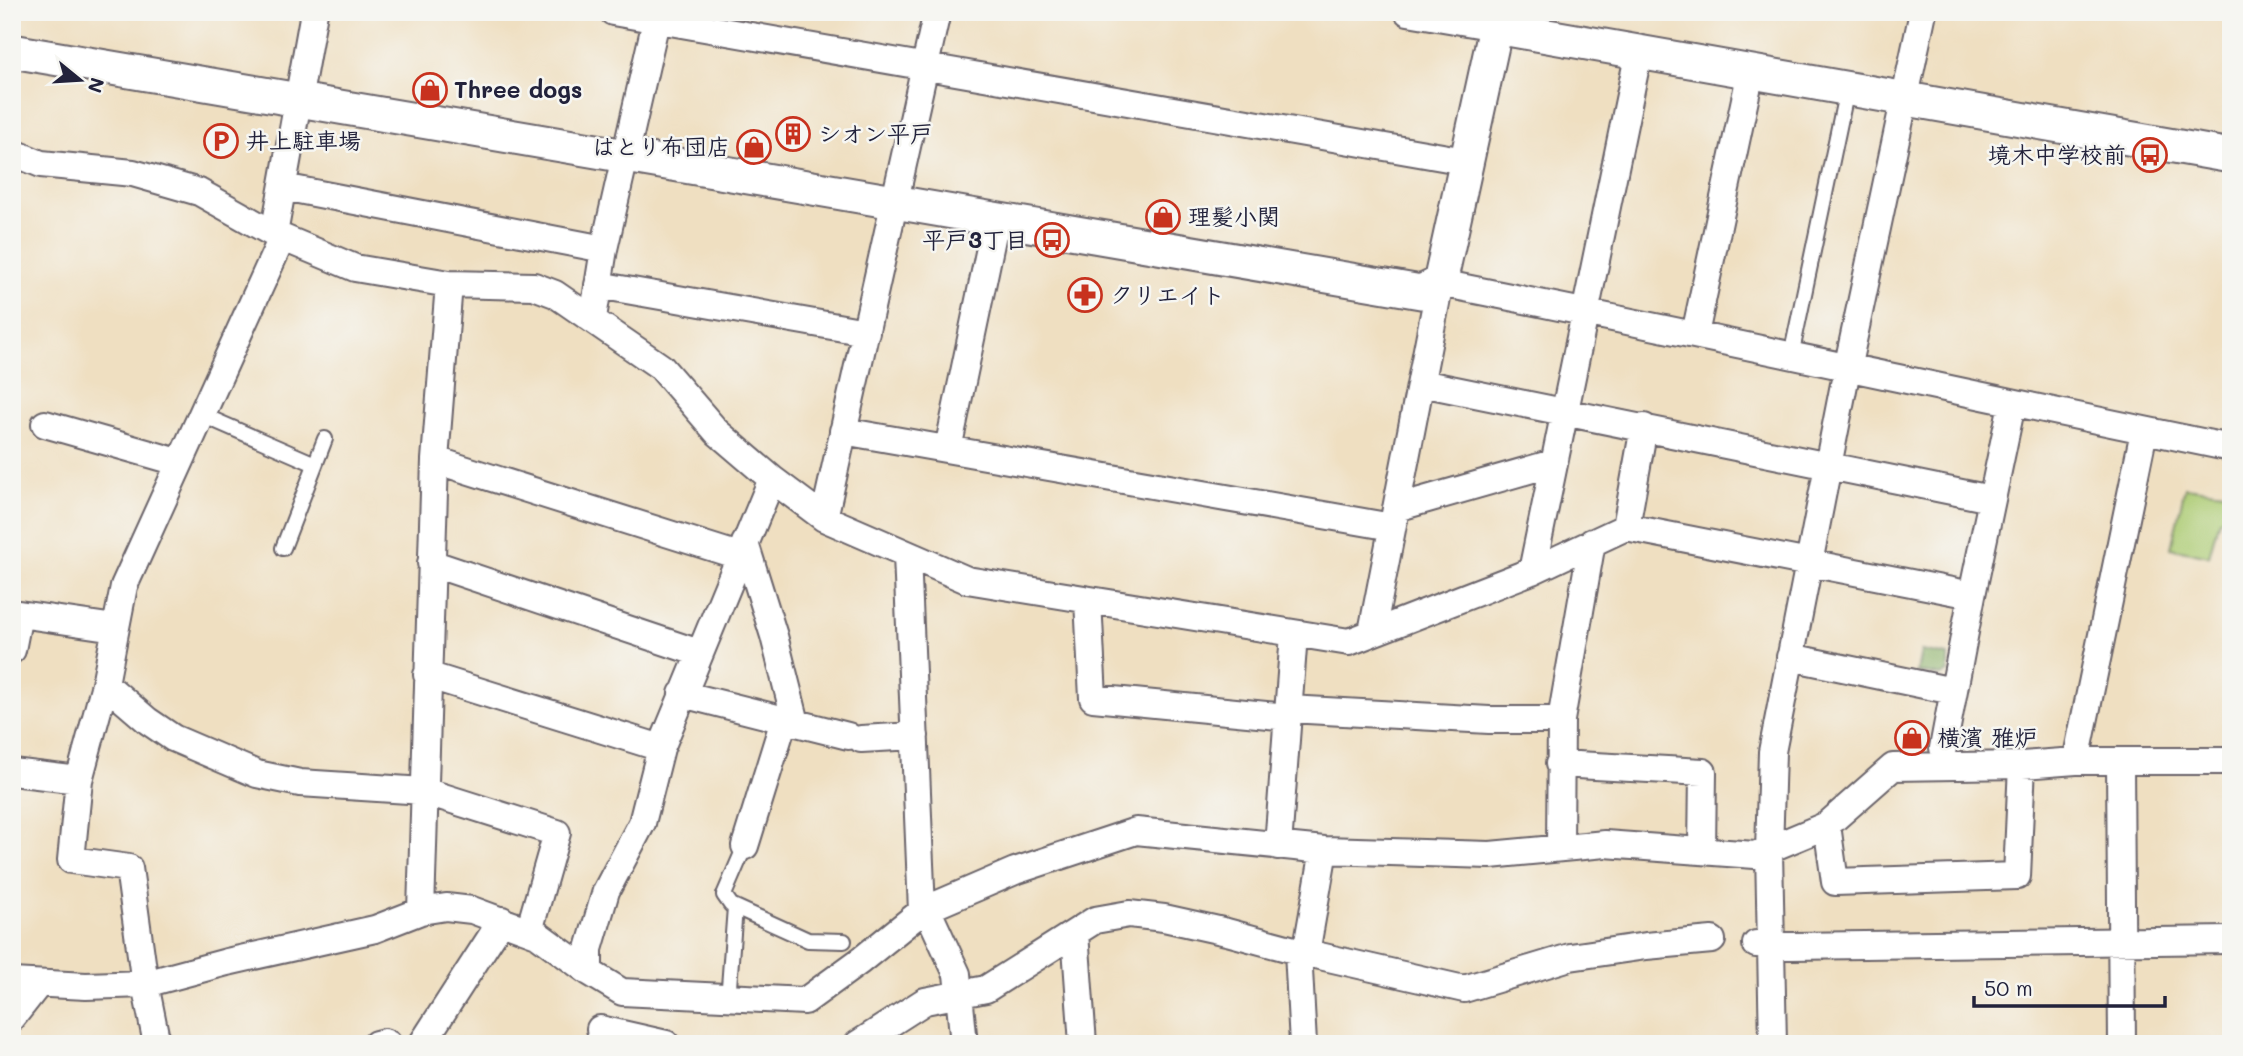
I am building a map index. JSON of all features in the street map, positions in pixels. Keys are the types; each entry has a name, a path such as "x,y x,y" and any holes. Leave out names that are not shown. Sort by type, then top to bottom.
{"street":[{"path":"156,1044 129,868 71,860 79,780 105,684 124,586 278,236 283,187 314,12"},
{"path":"613,12 657,16 1465,161"},
{"path":"824,518 937,12"},
{"path":"1408,12 1498,20 1639,51 2231,156"},
{"path":"1773,1044 1764,944 1772,752 1847,369 1923,12"},
{"path":"593,318 604,249 657,16"},
{"path":"1372,632 1465,161 1498,20"},
{"path":"12,51 1421,292 1440,283 1695,334 1847,369 2231,448"},
{"path":"1532,570 1639,51"},
{"path":"1695,334 1751,71"},
{"path":"12,152 41,164 133,173 199,192 278,236 355,268 449,284 534,286 555,294 661,367 717,432 772,479 824,518 967,580 1349,642 1532,570 1626,527 1972,595"},
{"path":"283,187 604,249"},
{"path":"948,449 996,219"},
{"path":"421,911 435,460 449,284"},
{"path":"598,285 866,332"},
{"path":"1421,383 1991,499"},
{"path":"1941,756 2012,404"},
{"path":"45,424 178,463"},
{"path":"1626,527 1644,427"},
{"path":"843,431 1394,517 1553,463"},
{"path":"2076,761 2144,431"},
{"path":"435,460 742,549"},
{"path":"589,972 589,950 606,891 642,823 661,748 772,479"},
{"path":"1560,848 1561,720 1592,542"},
{"path":"742,549 774,636 790,722 745,845"},
{"path":"907,555 925,910 957,974 964,1044"},
{"path":"431,563 699,653"},
{"path":"1088,600 1093,698 1289,713 1561,720"},
{"path":"12,650 19,614 115,628"},
{"path":"1279,846 1294,634"},
{"path":"1790,657 1953,691"},
{"path":"427,675 661,748"},
{"path":"105,684 148,721 173,738 257,774 300,783 424,791 557,833 529,931"},
{"path":"682,694 855,737 915,736"},
{"path":"12,1018 25,983 86,986 145,984 227,962 375,929 421,911 446,907 472,911 537,934 622,992 805,1001 878,939 925,910 1015,871 1136,831 1324,850 1490,855 1605,844 1755,855 1827,825 1894,767 1941,756 2022,765 2076,761 2231,761"},
{"path":"2120,762 2122,1044"},
{"path":"1559,764 1703,772 1702,851"},
{"path":"1827,825 1835,882 2017,876 2022,765"},
{"path":"12,772 79,780"},
{"path":"1303,1044 1302,952 1324,850"},
{"path":"858,1044 925,1001 986,989 1095,920 1129,914 1177,920 1464,989 1570,957 1712,940"},
{"path":"422,1044 502,920"},
{"path":"1074,933 1083,1044"},
{"path":"1764,944 2231,940"},
{"path":"622,992 596,1036 666,1044"},
{"path":"376,1044 388,1044"}],"lane":[{"path":"1791,356 1847,88"},
{"path":"200,414 315,464"},
{"path":"284,548 325,439"},
{"path":"745,845 723,895 731,905 808,940 844,940"},
{"path":"729,988 735,907"}],"green space":[{"path":"2185,487 2231,493 2231,521 2219,519 2209,556 2171,548"},
{"path":"1921,651 1948,656 1948,672 1941,676 1917,672"}],"place":[{"name":"Three dogs","path":"430,90"},
{"name":"シオン平戸","path":"793,134"},
{"name":"井上駐車場","path":"221,141"},
{"name":"はとり布団店","path":"754,147"},
{"name":"境木中学校前","path":"2150,155"},
{"name":"理髪小関","path":"1163,217"},
{"name":"平戸3丁目","path":"1052,240"},
{"name":"クリエイト","path":"1085,295"},
{"name":"横濱 雅炉","path":"1912,738"}]}
